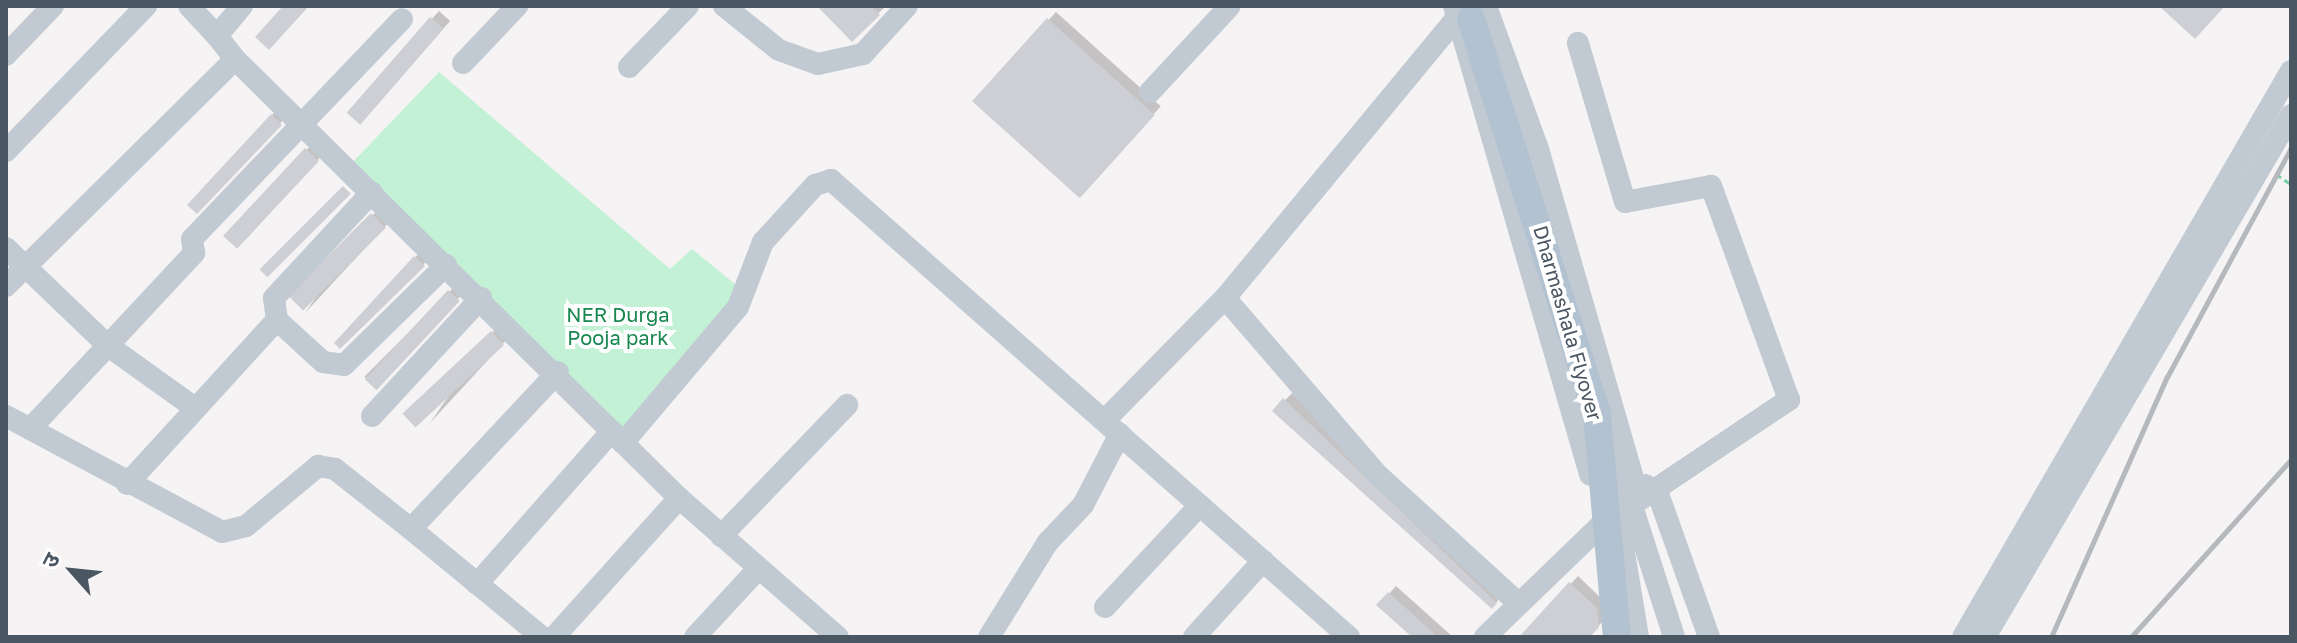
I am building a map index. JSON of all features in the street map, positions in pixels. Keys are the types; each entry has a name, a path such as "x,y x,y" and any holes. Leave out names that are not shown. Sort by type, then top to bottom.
{"main road":[{"name":"Dharmashala Flyover","path":"1466,13 1597,414 1617,637"}],"street":[{"path":"6,55 53,6"},
{"path":"6,151 146,6"},
{"path":"189,6 235,59 558,372 679,498 830,635"},
{"path":"217,36 242,6"},
{"path":"463,63 517,6"},
{"path":"629,67 688,6"},
{"path":"724,6 779,50 818,64 863,54 907,6"},
{"path":"1150,92 1230,6"},
{"path":"989,637 1048,542 1083,505 1112,427 1466,13"},
{"path":"1466,13 1538,149 1617,434 1633,478 1657,491 1709,637"},
{"path":"1466,13 1582,432 1616,516 1674,637"},
{"path":"30,429 194,253 192,239 402,19"},
{"path":"1485,637 1516,601 1616,516 1657,491 1789,395 1709,183 1623,200 1578,43"},
{"path":"6,286 235,59"},
{"path":"1963,637 2291,71"},
{"path":"1985,637 2291,115"},
{"path":"477,584 738,307 763,242 822,180 831,180 1263,561 1339,634"},
{"path":"372,192 274,298 277,320 323,362 344,365 446,265"},
{"path":"6,248 107,345 195,408"},
{"path":"372,416 481,298"},
{"path":"1225,298 1378,475 1516,601"},
{"path":"127,484 277,320"},
{"path":"411,529 558,372"},
{"path":"721,536 847,405"},
{"path":"6,416 127,484 222,532 246,526 318,466 335,469 542,637"},
{"path":"1617,434 1616,516 1638,637"},
{"path":"1616,516 1633,478"},
{"path":"554,637 679,498"},
{"path":"1105,607 1200,505"},
{"path":"1194,637 1263,561"},
{"path":"695,637 758,569"}],"green space":[{"name":"NER Durga Pooja park","path":"439,72 670,269 692,249 741,289 621,440 350,165"}],"building":[{"path":"283,6 309,6 269,50 255,37"},
{"path":"817,6 871,6 880,15 852,42"},
{"path":"2159,6 2225,6 2195,39"},
{"path":"430,17 444,29 360,125 347,113"},
{"path":"1047,18 1155,115 1080,198 972,101"},
{"path":"271,114 282,125 197,214 187,205"},
{"path":"305,148 319,161 237,249 223,236"},
{"path":"343,186 351,194 267,277 260,269"},
{"path":"371,213 386,228 303,311 288,296"},
{"path":"414,256 425,266 340,349 334,343"},
{"path":"448,290 460,301 376,390 365,379"},
{"path":"491,331 504,345 415,427 403,414"},
{"path":"1283,398 1497,603 1492,609 1272,411"},
{"path":"1569,582 1597,608 1599,627 1590,637 1519,637"},
{"path":"1388,592 1438,637 1412,637 1376,605"}],"railway":[{"path":"2051,637 2167,377 2291,148"},
{"path":"2131,637 2291,459"}]}
